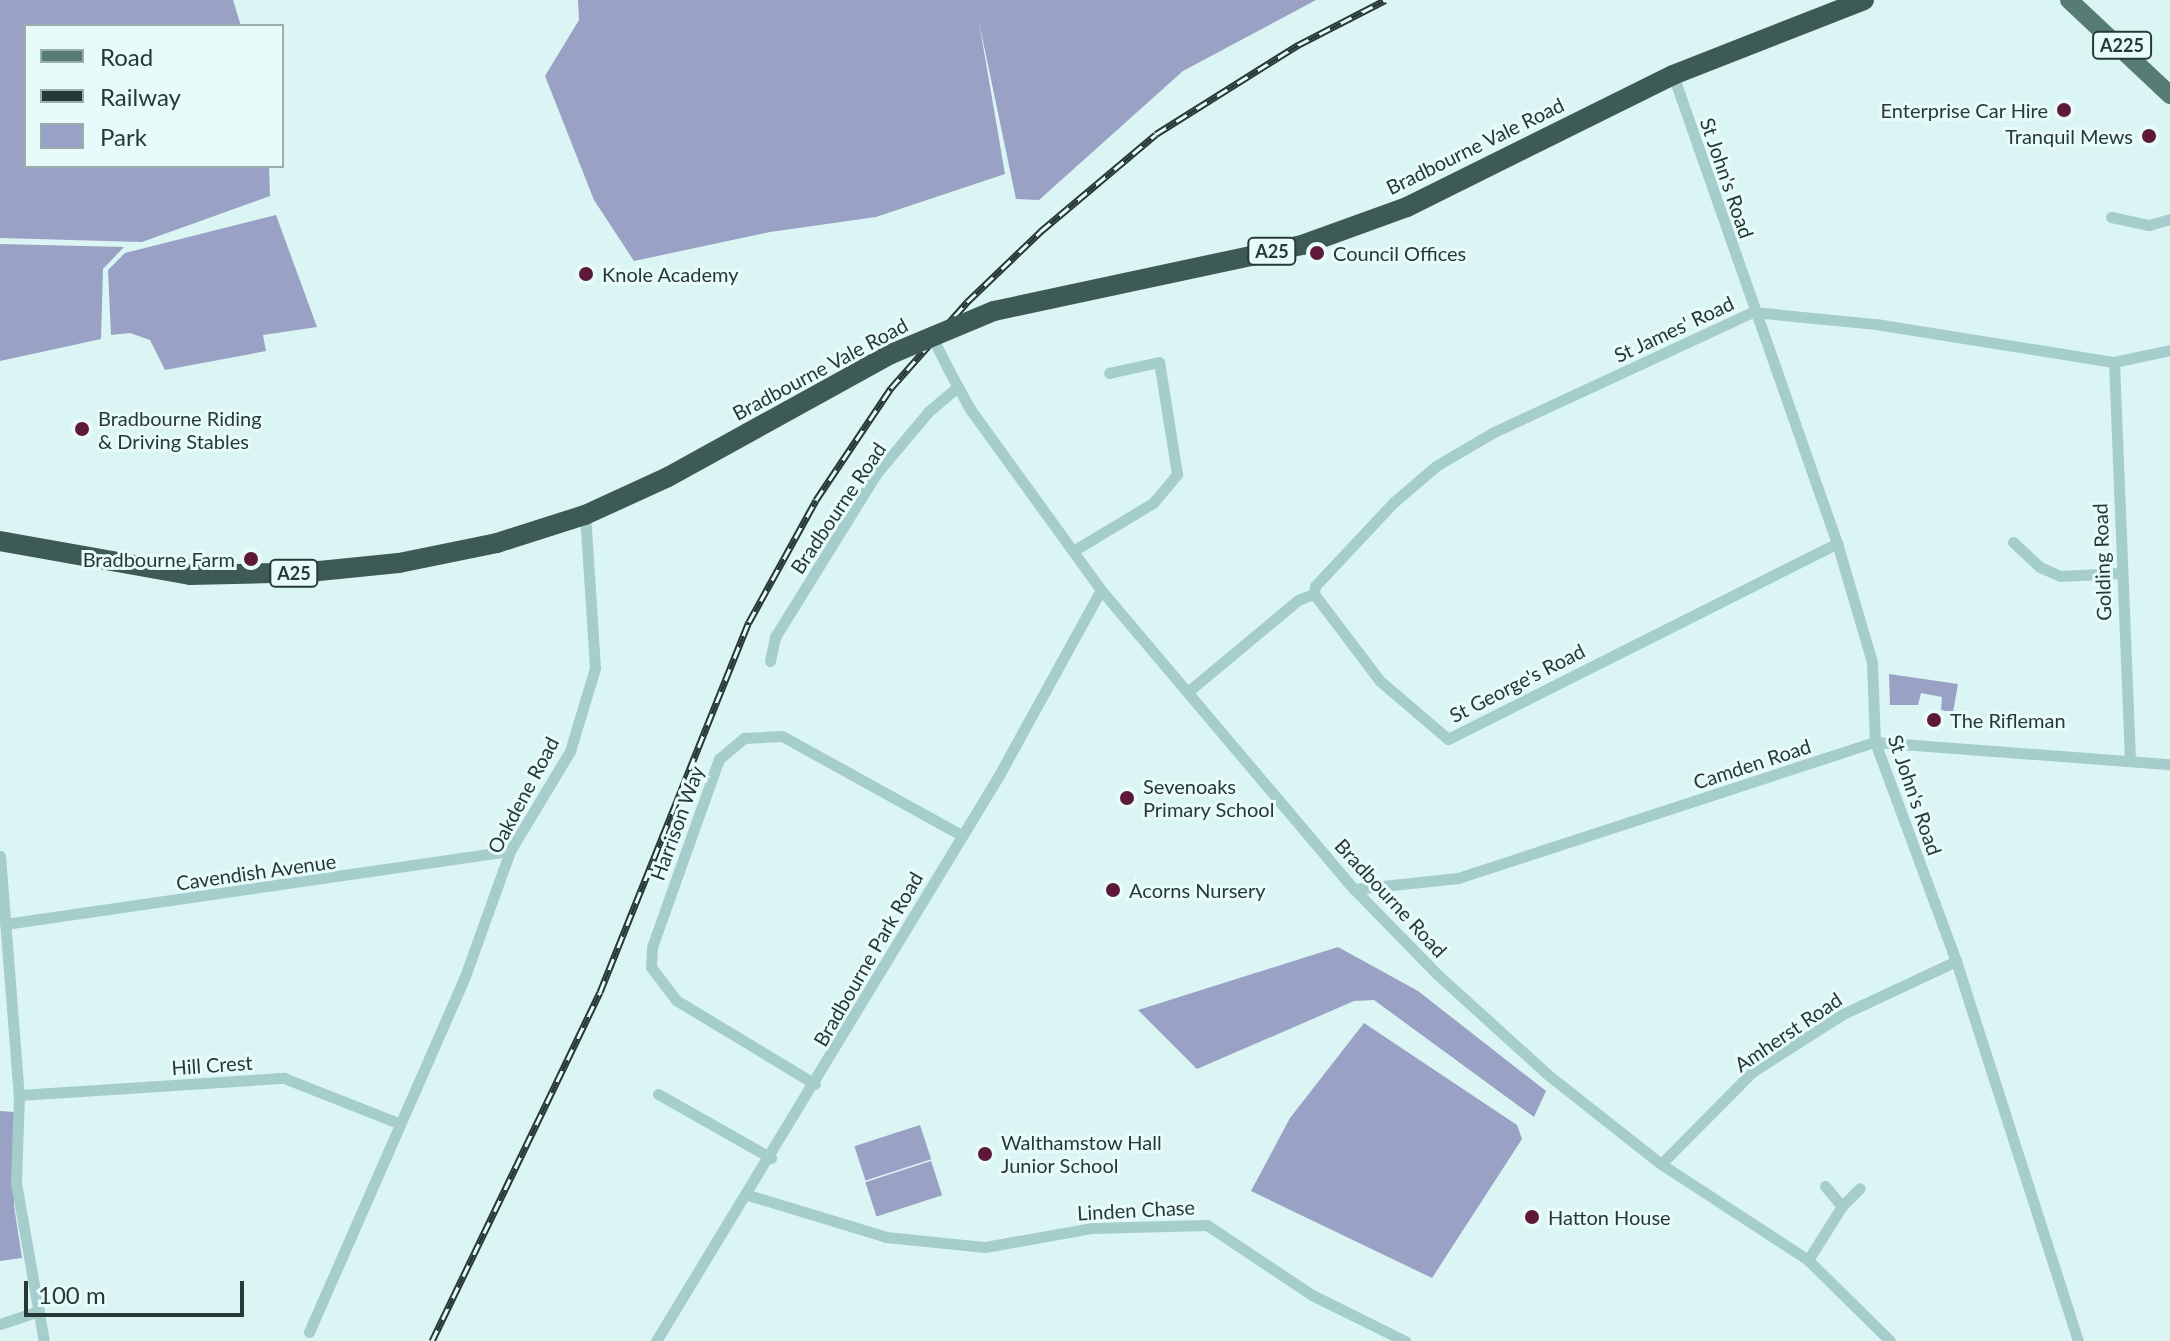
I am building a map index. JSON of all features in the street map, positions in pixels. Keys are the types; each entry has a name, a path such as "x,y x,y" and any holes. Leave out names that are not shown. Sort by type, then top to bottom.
{"highway":[{"name":"Bradbourne Vale Road","path":"0,541 190,575 309,572 399,563 497,543 585,515 681,470 891,354 994,311 1302,245 1453,187 1673,75 1864,0"}],"main road":[{"name":"A225","path":"2069,0 2170,95"}],"street":[{"name":"St John's Road","path":"1673,75 1753,312 1837,543 1872,662 1875,742 1956,961 2078,1341"},
{"path":"2111,217 2149,225 2170,219"},
{"name":"St James' Road","path":"1314,594 1315,586 1394,502 1436,466 1494,432 1753,312 1876,324 2114,362 2170,350"},
{"name":"Bradbourne Road","path":"932,337 956,388 1101,590 1190,690 1354,889 1438,975 1547,1074 1661,1164 1808,1260 1890,1341"},
{"path":"1073,551 1153,503 1177,474 1159,362 1109,373"},
{"name":"Golding Road","path":"2114,362 2120,573 2130,761"},
{"name":"Bradbourne Road","path":"770,661 775,637 876,474 929,411 956,388"},
{"name":"Oakdene Road","path":"309,1332 398,1123 464,979 510,851 570,751 595,668 585,515"},
{"path":"2013,542 2040,567 2060,576 2120,573"},
{"name":"St George's Road","path":"1314,594 1380,681 1448,739 1837,543"},
{"name":"Bradbourne Park Road","path":"656,1341 815,1084 1101,590"},
{"path":"1190,690 1298,600 1314,594"},
{"name":"Harrison Way","path":"815,1084 676,1000 651,967 652,947 719,759 744,738 782,736 961,835"},
{"name":"Camden Road","path":"1354,889 1458,878 1875,742 2170,764"},
{"name":"Cavendish Avenue","path":"5,924 510,851"},
{"path":"0,856 19,1095 18,1209 44,1341"},
{"name":"Amherst Road","path":"1661,1164 1752,1072 1843,1014 1956,961"},
{"name":"Hill Crest","path":"19,1095 284,1078 398,1123"},
{"path":"658,1094 771,1158"},
{"path":"1825,1186 1842,1206"},
{"path":"1808,1260 1842,1206 1860,1188"},
{"name":"Linden Chase","path":"748,1195 886,1237 985,1247 1092,1228 1207,1225 1312,1295 1405,1341"},
{"path":"0,1324 39,1311"}],"green space":[{"path":"0,0 233,0 240,24 24,24 24,168 269,168 270,196 142,242 0,238"},
{"path":"578,0 1316,0 1183,71 1039,200 1016,199 979,22 1005,174 876,217 770,232 634,261 594,200 545,76 579,20"},
{"path":"276,215 317,327 263,335 266,351 165,370 150,340 130,333 111,335 108,270 125,253"},
{"path":"0,244 124,247 103,269 101,339 0,361"},
{"path":"1889,674 1958,684 1953,712 1941,710 1942,697 1921,693 1918,705 1890,705"},
{"path":"1338,947 1418,991 1546,1091 1534,1117 1374,1000 1354,1001 1197,1069 1138,1010"},
{"path":"1364,1023 1517,1125 1522,1139 1432,1278 1251,1191 1290,1118"},
{"path":"0,1111 14,1112 14,1206 22,1258 0,1261"},
{"path":"920,1125 931,1159 866,1181 854,1146"},
{"path":"931,1161 942,1195 877,1217 865,1182"}],"railway":[{"path":"432,1341 600,992 749,622 816,500 891,388 967,302 1041,231 1156,134 1298,45 1385,0"}],"place":[{"name":"Enterprise Car Hire","path":"2064,110"},
{"name":"Tranquil Mews","path":"2149,136"},
{"name":"Council Offices","path":"1317,253"},
{"name":"Knole Academy","path":"586,274"},
{"name":"Bradbourne Riding & Driving Stables","path":"82,429"},
{"name":"Bradbourne Farm","path":"251,559"},
{"name":"The Rifleman","path":"1934,720"},
{"name":"Sevenoaks Primary School","path":"1127,798"},
{"name":"Acorns Nursery","path":"1113,890"},
{"name":"Walthamstow Hall Junior School","path":"985,1154"},
{"name":"Hatton House","path":"1532,1217"}]}
